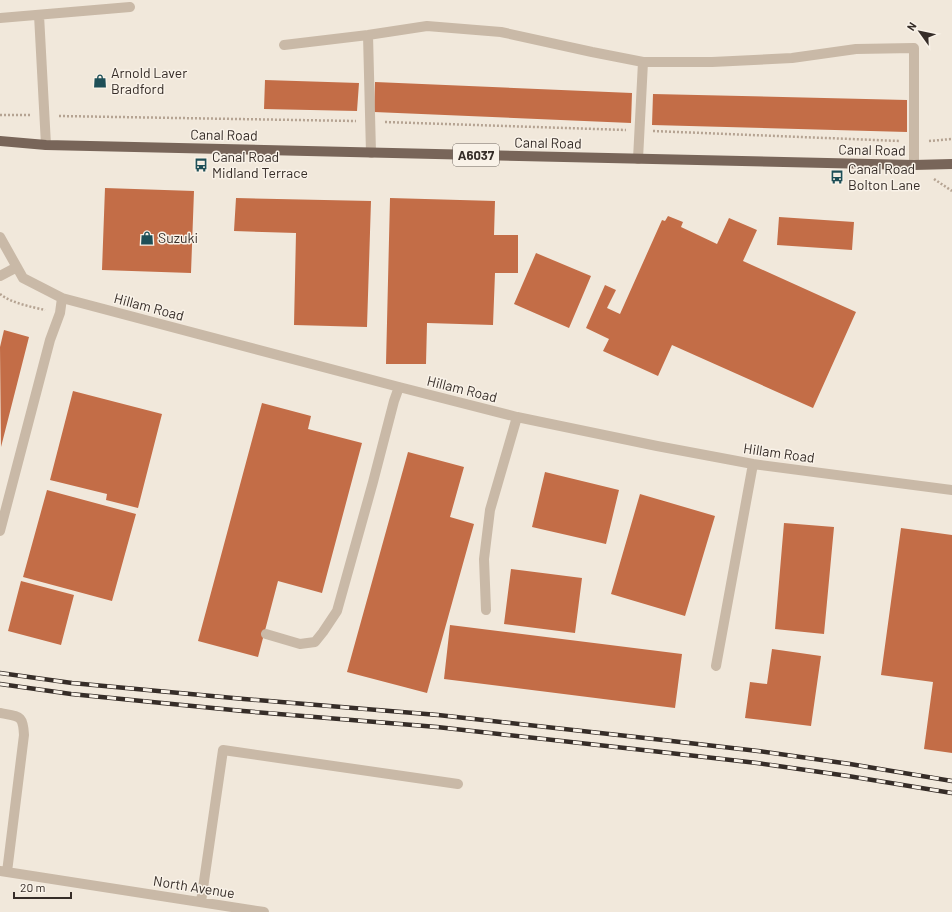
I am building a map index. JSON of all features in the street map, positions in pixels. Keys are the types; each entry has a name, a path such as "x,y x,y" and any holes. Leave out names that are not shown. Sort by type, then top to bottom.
{"main road":[{"name":"Canal Road","path":"0,141 46,145 371,153 914,165 952,164"}],"street":[{"path":"0,18 130,7"},
{"path":"39,15 46,145"},
{"path":"284,45 427,26 501,32 643,62 712,62 792,58 856,49 914,48 914,165"},
{"path":"368,35 371,153"},
{"path":"638,159 643,62"},
{"name":"Hillam Road","path":"0,237 23,278 62,298 517,417 753,464 952,490"},
{"path":"0,276 17,267"},
{"path":"0,531 50,340 60,313 62,298"},
{"path":"266,634 300,644 316,642 337,611 394,402 400,387"},
{"path":"486,610 484,559 490,510 517,417"},
{"path":"716,666 753,464"},
{"path":"0,713 20,718 23,722 24,735 4,871"},
{"path":"201,902 224,750 458,784"},
{"name":"North Avenue","path":"4,871 264,912"}],"path":[{"path":"0,115 370,122 914,142 952,139"}],"building":[{"path":"265,80 359,83 357,111 264,109"},
{"path":"375,82 632,93 631,123 374,112"},
{"path":"653,94 907,100 907,132 652,125"},
{"path":"105,188 194,191 191,273 102,270"},
{"path":"236,198 371,201 367,327 294,325 296,233 234,231"},
{"path":"390,198 495,201 494,235 518,235 518,273 495,273 493,325 427,323 426,364 386,364"},
{"path":"668,216 683,222 681,227 717,244 729,218 757,230 743,261 856,312 813,408 672,345 658,376 603,351 609,339 586,328 605,285 616,290 607,308 620,314 662,220 665,221"},
{"path":"779,217 854,222 852,250 777,245"},
{"path":"536,253 591,276 569,328 514,304"},
{"path":"4,330 29,337 1,447 0,347"},
{"path":"73,391 162,414 138,508 106,500 107,494 50,480"},
{"path":"262,403 311,416 308,429 362,443 322,593 278,581 258,657 198,641"},
{"path":"408,452 464,467 450,517 474,524 427,693 347,672"},
{"path":"545,472 619,490 606,544 532,527"},
{"path":"47,490 136,514 112,601 23,577"},
{"path":"640,494 715,516 685,616 611,594"},
{"path":"784,523 834,527 824,634 775,629"},
{"path":"901,528 952,535 952,753 924,749 933,682 881,675"},
{"path":"511,569 582,578 575,633 504,624"},
{"path":"21,581 74,595 61,645 8,631"},
{"path":"450,625 682,654 675,708 444,679"},
{"path":"772,649 821,656 811,726 745,718 750,682 767,684"}],"railway":[{"path":"0,673 72,683 438,715 663,740 850,764 952,781"},
{"path":"0,684 71,694 243,711 437,727 661,752 757,763 952,793"}],"place":[{"name":"Arnold Laver Bradford","path":"100,81"},
{"name":"Canal Road Midland Terrace","path":"201,165"},
{"name":"Canal Road Bolton Lane","path":"837,177"},
{"name":"Suzuki","path":"147,238"}]}
